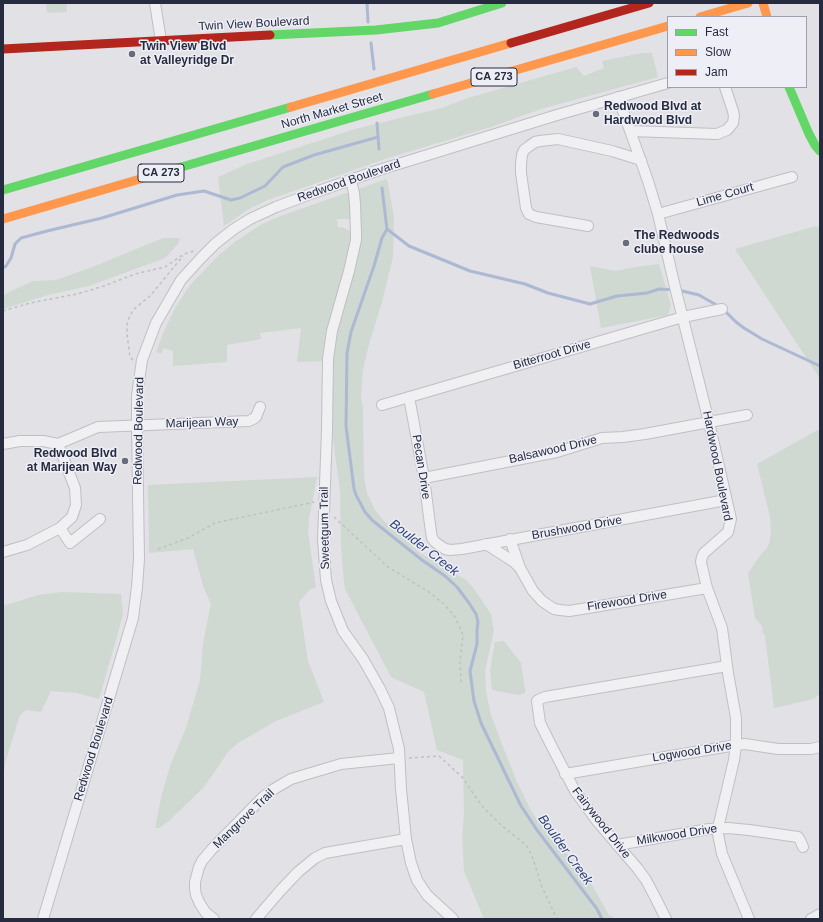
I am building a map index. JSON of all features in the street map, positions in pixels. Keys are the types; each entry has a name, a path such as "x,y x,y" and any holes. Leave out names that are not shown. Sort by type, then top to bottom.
{"main road":[{"name":"Twin View Boulevard","path":"3,49 376,30 438,23 502,3"},
{"name":"North Market Street","path":"3,190 649,3"},
{"path":"703,16 748,3"},
{"path":"763,3 767,16"},
{"name":"North Market Street","path":"3,219 667,26"},
{"path":"790,88 809,134 820,151"}],"street":[{"path":"155,3 161,41"},
{"name":"Redwood Boulevard","path":"43,919 133,618 139,559 137,396 142,360 160,314 182,280 216,243 234,229 262,213 351,180 464,144 667,83"},
{"path":"631,131 717,134 727,130 733,123 734,116 725,88"},
{"name":"Hardwood Boulevard","path":"618,97 641,160 658,214 709,422 730,519 728,532 706,550 700,562 707,588 722,628 736,718 736,745 733,766 718,828 719,842 722,854 749,919"},
{"path":"588,226 536,217 529,214 526,208 521,173 522,155 524,150 535,142 558,139 612,151 641,160"},
{"name":"Lime Court","path":"658,214 792,177"},
{"name":"Sweetgum Trail","path":"351,180 354,198 356,233 352,256 332,331 328,359 323,539 326,580 331,601 343,631 363,659 389,708 399,749 406,840 411,863 417,880 427,895 454,919"},
{"name":"Bitterroot Drive","path":"382,405 683,317 722,309"},
{"name":"Pecan Drive","path":"409,397 424,478 432,538"},
{"name":"Marijean Way","path":"58,444 98,427 249,421 256,416 260,407"},
{"name":"Balsawood Drive","path":"424,478 557,452 602,438 645,434 746,416"},
{"path":"3,444 20,441 43,441 58,444 75,488 76,505 72,517 60,528 27,546 3,552"},
{"name":"Brushwood Drive","path":"432,538 445,549 462,549 726,500"},
{"path":"60,528 70,542 100,519"},
{"path":"510,539 520,568"},
{"path":"486,544 514,562 520,568"},
{"name":"Firewood Drive","path":"520,568 532,591 548,606 560,610 569,610 707,588"},
{"name":"Fairywood Drive","path":"666,919 646,880 587,808 575,791 540,723 538,701 545,697 728,666"},
{"name":"Logwood Drive","path":"566,774 745,744 778,749 820,747"},
{"name":"Mangrove Trail","path":"214,919 206,913 196,895 195,882 199,867 212,849 263,797 291,779 341,764 399,758"},
{"name":"Milkwood Drive","path":"617,845 718,828 738,829 798,837 803,847"},
{"path":"256,919 270,901 314,858 325,853 406,840"},
{"path":"811,919 820,914"}],"path":[{"path":"3,311 30,303 77,294 104,286 135,274 165,267 184,254 197,250"},
{"path":"141,369 130,357 127,325 129,318 133,310 150,296 184,254"},
{"path":"158,549 188,538 215,523 278,509 324,504 388,567 429,592 444,604 455,616 463,635 460,661 461,682"},
{"path":"399,758 439,756 462,777 482,806 501,825 526,845 532,856 542,887 557,919"}],"shaded area":[{"path":"46,3 67,3 67,12 47,13"},
{"path":"642,53 652,53 658,77 541,109 491,127 385,159 268,200 249,209 224,226 218,177 247,164 355,129 442,108 468,98 576,67 584,76 604,68 602,61"},
{"path":"387,179 394,217 393,257 363,370 361,396 363,409 364,476 367,493 375,510 385,522 419,552 466,580 475,590 491,614 494,630 485,671 486,692 491,715 517,782 530,809 540,824 560,845 592,885 610,917 612,916 614,919 484,919 464,871 462,839 464,813 463,760 437,750 424,692 391,677 345,589 341,548 340,491 332,431 332,358 336,333 346,301 361,241 358,189"},
{"path":"346,193 351,196 351,219 337,219 338,227 350,231 351,234 325,361 297,362 301,328 260,333 261,339 227,345 227,362 173,366 173,351 164,348 161,354 156,352 175,308 190,285 219,255 236,241 262,224"},
{"path":"816,226 820,228 820,379 735,249"},
{"path":"163,238 180,238 178,244 165,258 89,286 48,295 3,309 3,295 33,281 56,280 95,266"},
{"path":"659,264 671,305 668,315 601,328 590,266 615,271"},
{"path":"820,430 820,697 818,695 814,699 774,708 765,636 762,626 755,618 748,573 767,548 771,534 770,517 757,464"},
{"path":"317,477 308,532 316,588 310,589 299,602 308,661 324,702 276,721 238,743 228,752 204,787 169,821 159,828 155,828 161,798 170,766 186,728 200,680 203,643 211,604 203,586 193,549 149,553 148,485"},
{"path":"62,592 121,594 123,614 99,699 77,693 51,691 41,712 26,710 20,715 5,763 3,781 3,606 38,595"},
{"path":"504,641 521,663 525,693 518,695 492,690 490,670 495,642"}],"waterway":[{"name":"Boulder Creek","path":"367,3 368,22"},
{"name":"Boulder Creek","path":"371,43 374,69"},
{"name":"Boulder Creek","path":"377,123 379,149"},
{"path":"3,268 11,258 15,244 21,238 102,218 177,195 204,191 231,200 240,198 265,186 283,167 314,155 378,137"},
{"name":"Boulder Creek","path":"382,188 387,229 382,238 351,332 347,353 346,426 354,489 365,512 373,521 422,560 445,576 457,587 476,614 478,622 477,644 470,671 474,701 481,723 521,806 537,830 597,909 602,919"},
{"path":"387,229 409,246 470,271 525,284 548,293 590,304 617,296 647,293 659,289 678,290 699,295 720,307"},
{"path":"724,310 736,322 762,339 820,366"}],"traffic: fast":[{"path":"270,35 376,30 438,23 502,3"},
{"path":"789,88 809,134 820,151"},
{"path":"147,177 433,94"},
{"path":"3,190 291,107"}],"traffic: slow":[{"path":"703,16 748,3"},
{"path":"763,3 767,16"},
{"path":"433,94 667,26"},
{"path":"291,107 511,43"},
{"path":"3,219 147,177"}],"traffic: jam":[{"path":"511,43 649,3"},
{"path":"3,49 270,35"}],"place":[{"name":"Twin View Blvd at Valleyridge Dr","path":"132,54"},
{"name":"Redwood Blvd at Hardwood Blvd","path":"596,114"},
{"name":"The Redwoods clube house","path":"626,243"},
{"name":"Redwood Blvd at Marijean Way","path":"125,461"}]}
